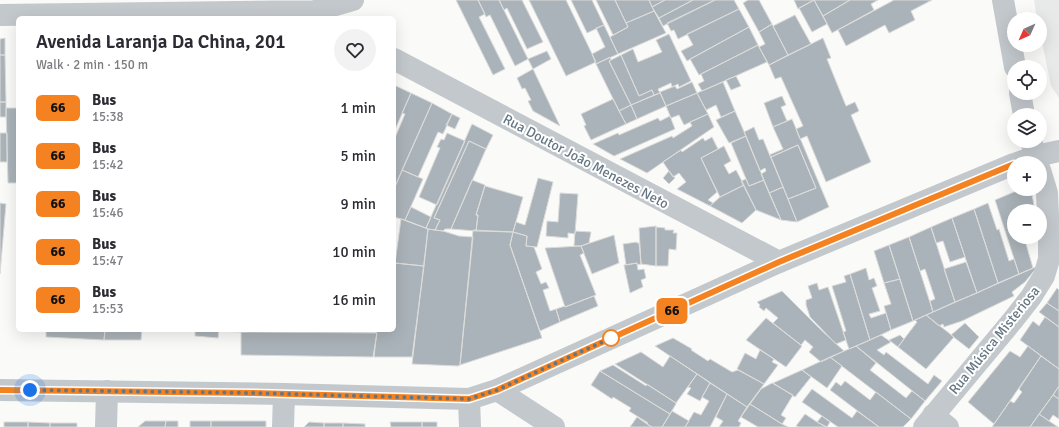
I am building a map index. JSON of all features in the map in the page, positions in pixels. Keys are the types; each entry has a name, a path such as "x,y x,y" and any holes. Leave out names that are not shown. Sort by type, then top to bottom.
{"street":[{"path":"0,15 139,6 321,14 353,0"},
{"path":"1003,0 1014,60"},
{"name":"Rua Doutor João Menezes Neto","path":"396,60 779,262"},
{"path":"1042,156 1059,151"},
{"path":"0,390 107,390 469,399 497,390 779,262 1007,167"},
{"name":"Rua Música Misteriosa","path":"935,423 1031,297 1044,276 1049,259 1047,193"},
{"path":"106,427 107,390"},
{"path":"497,390 554,427"},
{"path":"283,427 284,394"},
{"path":"469,399 470,427"}],"shaded area":[{"path":"1034,0 1059,0 1059,98 1051,86 1047,60 1046,60 1044,52 1047,52 1047,12 1036,12"}],"building":[{"path":"456,0 478,0 485,14 479,17 505,69 493,75"},
{"path":"478,0 499,0 528,59 515,66 490,15 486,17"},
{"path":"499,0 522,0 543,42 527,49 507,8 504,10"},
{"path":"529,0 566,0 596,62 566,76"},
{"path":"571,0 592,0 604,25 587,33"},
{"path":"596,0 615,0 628,27 613,35"},
{"path":"615,0 649,0 654,11 626,23"},
{"path":"649,0 665,0 652,7"},
{"path":"665,0 693,0 659,18 652,7"},
{"path":"693,0 715,0 663,26 659,18"},
{"path":"715,0 734,0 739,9 678,39 674,30 671,31 667,23"},
{"path":"748,0 759,0 772,24 759,32 743,3"},
{"path":"794,0 814,0 798,9"},
{"path":"814,0 850,0 823,16"},
{"path":"814,0 827,24 812,32 799,8"},
{"path":"850,0 878,0 871,4 874,10 832,33 823,16"},
{"path":"894,0 932,0 911,11 915,20 889,33 885,25 846,46 838,30"},
{"path":"739,9 749,27 687,61 681,51 693,45 687,34"},
{"path":"654,11 666,33 618,54 610,37 628,27 626,23"},
{"path":"795,15 811,44 788,55 773,26"},
{"path":"772,24 788,55 769,65 759,47 765,44 759,32"},
{"path":"604,25 618,54 596,64 592,54 605,47 596,28"},
{"path":"749,27 758,45 699,75 690,59"},
{"path":"669,34 691,81 679,87 678,84 672,87 671,83 658,89 660,93 654,95 652,90 639,96 621,55 633,49 638,62 662,52 656,40"},
{"path":"5,38 5,55 0,55 0,39"},
{"path":"823,38 831,58 827,59 846,106 855,102 859,111 851,115 871,162 826,182 807,136 800,139 796,129 803,126 781,77 775,79 769,65"},
{"path":"758,45 767,62 702,91 698,84 704,81 701,74"},
{"path":"547,51 551,59 533,69 528,59"},
{"path":"0,55 5,55 6,102 0,102"},
{"path":"621,55 639,96 652,90 654,95 631,105 609,61"},
{"path":"610,57 611,60 609,61 631,105 619,111 596,64"},
{"path":"533,69 560,126 533,111 528,101 531,100 525,88 522,89 517,78"},
{"path":"736,76 741,86 731,90 726,80"},
{"path":"692,82 697,93 666,106 660,92 675,86 677,89"},
{"path":"723,82 735,111 721,117 716,105 706,110 697,93"},
{"path":"396,86 411,93 396,127"},
{"path":"411,93 432,103 396,184 396,135 405,114 402,113"},
{"path":"660,93 666,106 637,119 631,105"},
{"path":"697,93 708,114 684,125 679,115 671,118 666,106"},
{"path":"782,96 786,105 781,107 787,121 773,127 764,103"},
{"path":"613,99 626,124 591,140 584,126 586,125 581,114"},
{"path":"0,102 6,102 6,117 0,117"},
{"path":"432,103 452,114 443,134 438,132 418,177 402,170"},
{"path":"631,105 637,119 626,124 619,111"},
{"path":"6,108 16,108 16,183 8,183"},
{"path":"735,111 746,136 729,143 716,120"},
{"path":"452,114 460,118 455,129 446,125"},
{"path":"708,114 714,127 647,173 620,159 672,136 673,138 692,126 690,122"},
{"path":"670,116 675,129 614,156 593,144 618,133 619,135 658,118 660,121"},
{"path":"792,119 829,207 797,222 788,199 816,188 798,145 771,157 769,155 783,149 773,127"},
{"path":"472,124 493,135 486,149 469,141 434,218 440,220 435,230 428,229 426,228"},
{"path":"754,127 759,140 763,139 783,187 769,193 761,174 766,171 765,168 760,171 744,132"},
{"path":"0,133 7,133 7,162 0,162"},
{"path":"447,133 465,141 437,205 419,197 440,148 437,147 441,139 444,140"},
{"path":"746,136 764,180 749,186 731,143"},
{"path":"712,137 718,149 701,158 717,192 708,200 713,203 710,206 677,189 686,182 679,173 673,177 663,162 681,150 682,152 703,138 705,141"},
{"path":"469,141 486,149 451,229 445,229 443,231 435,230 440,220 434,218"},
{"path":"798,145 816,188 788,199 771,157"},
{"path":"724,146 731,161 724,165 729,174 736,170 744,185 720,197 701,158"},
{"path":"402,170 423,179 405,220 396,218 396,184"},
{"path":"669,171 675,178 669,184 663,178"},
{"path":"538,178 553,182 537,247 526,246 527,236 513,232 516,222 525,225"},
{"path":"746,179 749,186 764,180 781,220 756,210 741,181"},
{"path":"472,180 485,185 476,215 478,215 476,231 451,229"},
{"path":"744,185 756,210 742,223 710,206 720,197"},
{"path":"485,186 523,197 513,232 476,231 478,215 476,215"},
{"path":"783,187 797,222 781,220 769,193"},
{"path":"560,193 578,194 575,234 568,233 568,238 546,236 547,221 558,222"},
{"path":"1007,195 1032,196 1034,204 1007,204 1007,237 995,200"},
{"path":"0,203 6,204 0,274"},
{"path":"988,203 997,230 999,229 1009,261 1014,259 1019,274 998,283 974,209"},
{"path":"411,207 431,217 426,228 405,220"},
{"path":"974,209 998,283 977,293 952,218"},
{"path":"952,218 965,257 950,262 943,241 936,243 931,227"},
{"path":"401,219 428,229 424,266 396,263"},
{"path":"656,226 656,266 641,264 639,228"},
{"path":"656,227 665,228 665,230 674,230 673,233 677,233 676,250 669,249 668,266 656,266"},
{"path":"931,227 955,302 933,312 930,301 935,299 925,269 920,271 909,237"},
{"path":"428,229 443,231 459,236 473,237 460,365 458,366 412,364"},
{"path":"473,230 513,232 510,245 542,338 460,365"},
{"path":"575,231 591,232 589,243 581,246 574,246"},
{"path":"513,232 527,236 526,246 534,247 542,269 536,272 541,284 546,282 549,288 543,290 550,311 556,309 560,322 540,331 510,245"},
{"path":"614,235 619,263 592,274 581,246"},
{"path":"909,237 933,312 913,321 889,245"},
{"path":"639,243 641,264 637,265 637,263 626,265 623,244"},
{"path":"1009,244 1026,244 1033,268 1019,274"},
{"path":"889,245 900,279 884,283 874,251"},
{"path":"581,246 584,253 580,255 596,295 565,307 545,248"},
{"path":"966,262 977,293 955,302 944,269"},
{"path":"396,263 424,266 412,357 374,357 377,332 396,332"},
{"path":"637,263 638,270 644,269 646,278 641,280 643,287 630,293 624,265"},
{"path":"1038,266 1025,282 1012,292 1014,296 962,321 944,327 943,324 939,326 926,315"},
{"path":"866,268 869,280 874,278 877,286 872,288 880,311 869,314 871,318 886,313 891,330 870,340 850,274"},
{"path":"850,274 870,340 849,349 843,332 846,331 832,286 846,282 844,276"},
{"path":"900,279 913,321 891,330 884,306 891,304 884,283"},
{"path":"817,283 819,290 828,287 846,340 836,344 810,317 806,300 812,298 808,286"},
{"path":"1057,288 1059,290 1059,311 1047,303"},
{"path":"782,291 844,351 821,362 809,352 813,347 805,340 801,345 773,323 778,318 766,308 764,311 759,307 760,305 757,302"},
{"path":"594,296 598,306 560,322 556,309"},
{"path":"1047,303 1059,311 1059,327 1039,312"},
{"path":"926,315 954,337 926,369 898,347 917,322 915,320"},
{"path":"1045,317 1059,327 1059,369 1020,340 1033,321 1039,326"},
{"path":"766,318 802,346 786,367 746,340"},
{"path":"965,323 979,337 969,349 951,335"},
{"path":"46,332 105,332 104,340 46,337"},
{"path":"105,332 142,332 141,340 104,340"},
{"path":"195,332 219,332 218,338 195,336"},
{"path":"241,332 377,333 373,357 241,355"},
{"path":"881,335 891,342 877,350 884,355 886,352 928,384 934,375 942,381 925,401 856,346"},
{"path":"900,335 904,339 898,347 889,340"},
{"path":"673,338 692,349 691,350 708,361 710,359 732,372 738,370 764,384 747,407 655,346"},
{"path":"856,346 876,363 870,370 906,398 912,391 925,401 911,419 830,357"},
{"path":"1028,346 1041,356 994,424 968,402 1010,351 1020,357"},
{"path":"760,350 774,359 772,362 778,365 764,384 737,369 745,353 756,359"},
{"path":"641,352 663,367 670,356 697,374 676,403 615,364"},
{"path":"1041,356 1059,369 1059,386 1053,395 1030,427 992,427 1010,401 1014,403 1022,392 1019,389"},
{"path":"830,357 842,366 827,388 802,370"},
{"path":"613,365 646,386 647,384 676,403 670,414 600,371"},
{"path":"802,370 811,377 795,397 773,383"},
{"path":"600,371 670,414 662,427 652,427 629,411 631,408 613,397 612,399 591,385"},
{"path":"697,374 710,383 700,401 687,394 691,388 688,387"},
{"path":"845,381 870,400 876,392 911,419 903,427 879,427 830,390 836,382 841,386"},
{"path":"710,383 727,394 710,427 685,427 694,412 701,415 709,401 702,397"},
{"path":"772,383 793,395 781,415 786,418 782,424 750,404 761,389"},
{"path":"1059,386 1059,399 1053,395"},
{"path":"812,389 852,418 857,411 879,427 838,427 802,402"},
{"path":"727,394 747,407 738,421 741,423 739,427 719,427 723,421 716,417"},
{"path":"1053,395 1059,399 1059,419 1053,415 1049,421 1039,414"},
{"path":"750,404 788,427 758,427 741,417"},
{"path":"672,411 689,421 685,427 662,427"},
{"path":"805,414 817,422 826,427 796,426"},
{"path":"1039,414 1049,421 1058,427 1030,427"},
{"path":"822,416 830,422 827,427 817,422"},
{"path":"637,417 647,424 652,427 630,427"},
{"path":"145,421 166,421 165,427 138,427"},
{"path":"166,421 178,421 178,427 165,427"},
{"path":"190,421 211,421 211,427 190,427"},
{"path":"211,421 266,421 266,427 211,427"},
{"path":"4,422 28,422 28,427 4,427"},
{"path":"28,422 50,423 50,427 28,427"},
{"path":"309,422 324,423 324,427 304,427"},
{"path":"390,422 422,422 422,427 391,427"},
{"path":"422,422 437,422 437,427 422,427"},
{"path":"50,423 77,423 77,427 50,427"},
{"path":"324,423 343,423 343,427 324,427"},
{"path":"343,423 365,424 365,427 343,427"}],"bus line":[{"name":"66","path":"0,390 107,390 469,399 497,390 779,262 1007,167"}],"route":[{"path":"30,390 254,393 469,399 497,390 611,338"}]}
